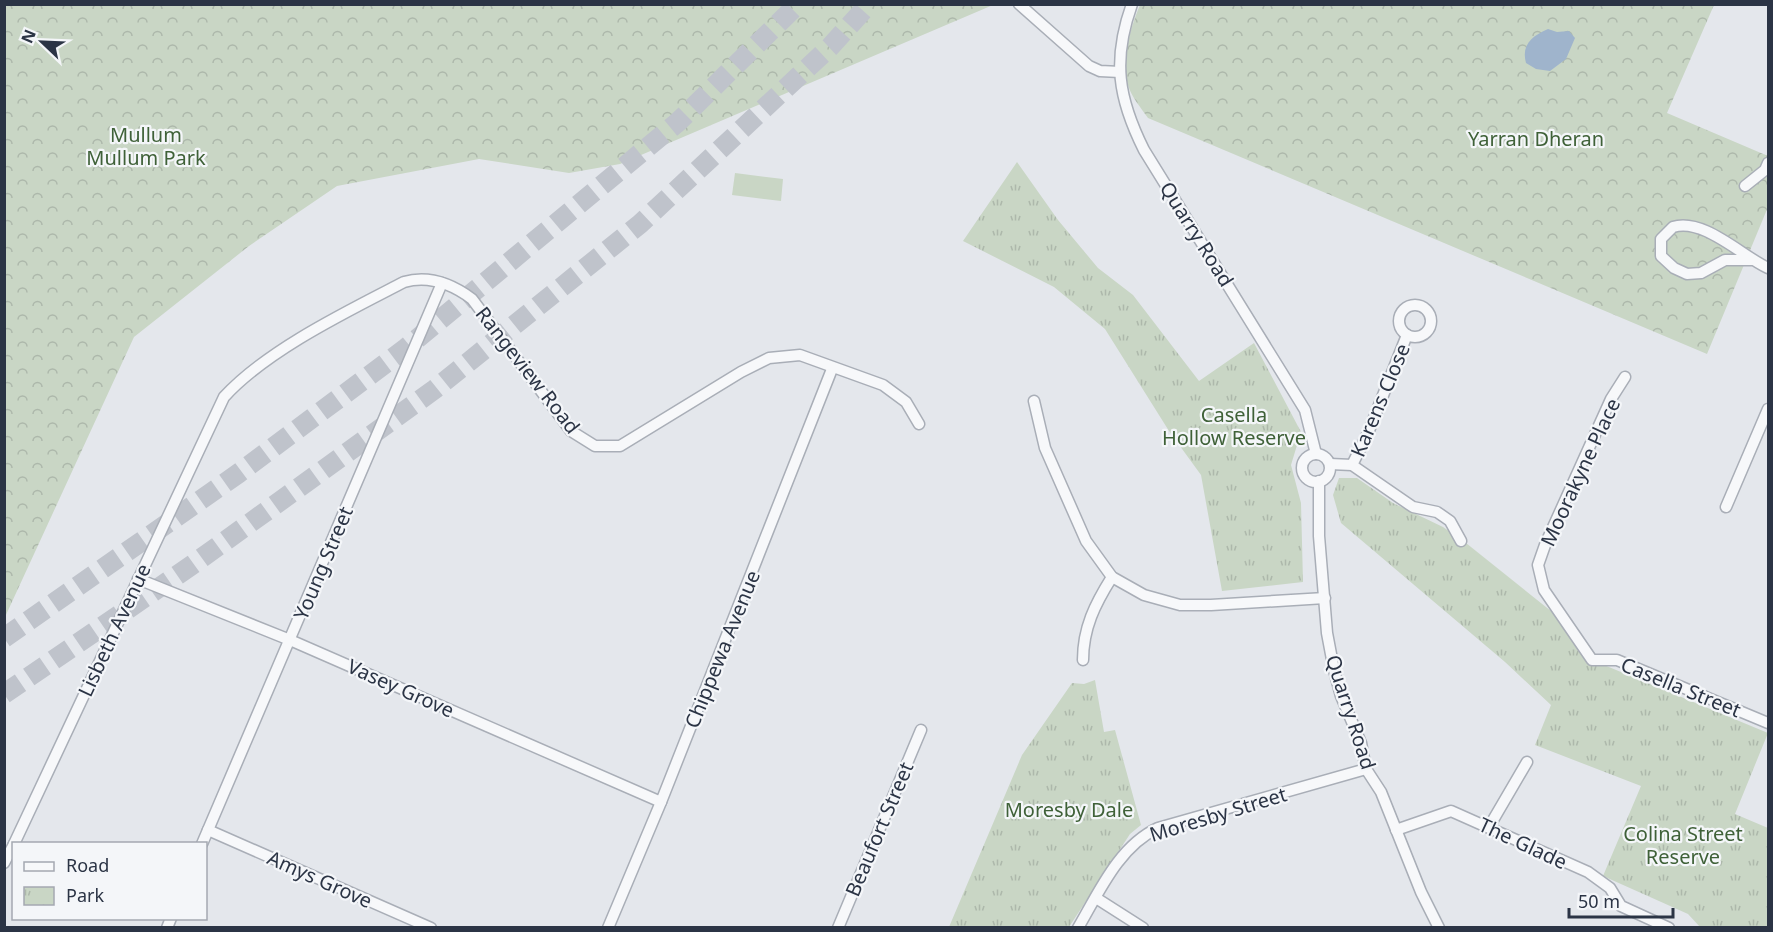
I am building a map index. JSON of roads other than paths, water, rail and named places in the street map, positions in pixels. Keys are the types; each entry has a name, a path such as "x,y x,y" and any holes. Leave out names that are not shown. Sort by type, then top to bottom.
{"street":[{"path":"1019,4 1089,66 1100,71 1120,72"},
{"name":"Quarry Road","path":"1132,4 1124,25 1120,72 1128,117 1144,150 1305,411 1316,454"},
{"path":"1745,186 1766,170 1768,163"},
{"path":"1750,260 1725,260 1701,273 1687,274 1664,260 1660,251 1661,239 1673,227 1692,227 1731,244 1750,260 1768,268"},
{"name":"Rangeview Road","path":"213,417 224,397 241,379 322,326 404,282 415,279 456,287 472,299 571,430 595,446 620,446 741,372 769,358 800,355 832,369 883,385 906,402 919,424"},
{"name":"Young Street","path":"202,842 442,283"},
{"name":"Karens Close","path":"1352,465 1368,433 1407,335"},
{"name":"Chippewa Avenue","path":"608,927 661,802 832,369"},
{"name":"Moorakyne Place","path":"1592,660 1544,590 1538,566 1545,545 1611,399 1625,377"},
{"path":"1034,401 1044,448 1086,541 1112,577 1144,595 1180,605 1325,598"},
{"path":"1726,507 1768,409"},
{"name":"Lisbeth Avenue","path":"15,842 213,417"},
{"path":"1316,454 1325,457 1330,464 1329,473 1319,482 1306,477 1303,469 1308,457 1316,454"},
{"path":"1330,464 1352,465 1413,507 1437,512 1450,521 1461,541"},
{"name":"Quarry Road","path":"1319,482 1319,536 1325,598 1334,670 1341,696 1361,743 1366,769 1381,792 1421,892 1439,927"},
{"path":"1083,660 1083,644 1089,617 1112,577"},
{"name":"Vasey Grove","path":"138,579 290,640 661,802"},
{"name":"Casella Street","path":"1592,660 1617,660 1768,723"},
{"name":"Beaufort Street","path":"838,927 921,730"},
{"path":"1489,827 1527,762"},
{"name":"Moresby Street","path":"1078,927 1127,850 1141,836 1158,828 1366,769"},
{"name":"The Glade","path":"1396,830 1451,811 1588,872 1610,888 1621,906 1669,927"},
{"name":"Amys Grove","path":"208,830 431,927"},
{"name":"Lisbeth Avenue","path":"4,863 12,848"},
{"path":"1096,898 1143,927"}],"water":[{"path":"1548,29 1557,32 1569,31 1575,38 1566,59 1550,71 1536,69 1526,63 1525,57 1529,42"}],"tunnel":[{"path":"4,638 239,473 406,348 678,122 798,4"},
{"path":"4,694 192,565 435,389 640,224 830,47 869,4"}],"park label":[{"name":"Yarran Dheran","path":"1536,138"},
{"name":"Mullum Mullum Park","path":"146,146"},
{"name":"Casella Hollow Reserve","path":"1234,426"},
{"name":"Moresby Dale","path":"1069,809"},
{"name":"Colina Street Reserve","path":"1683,844"}]}
